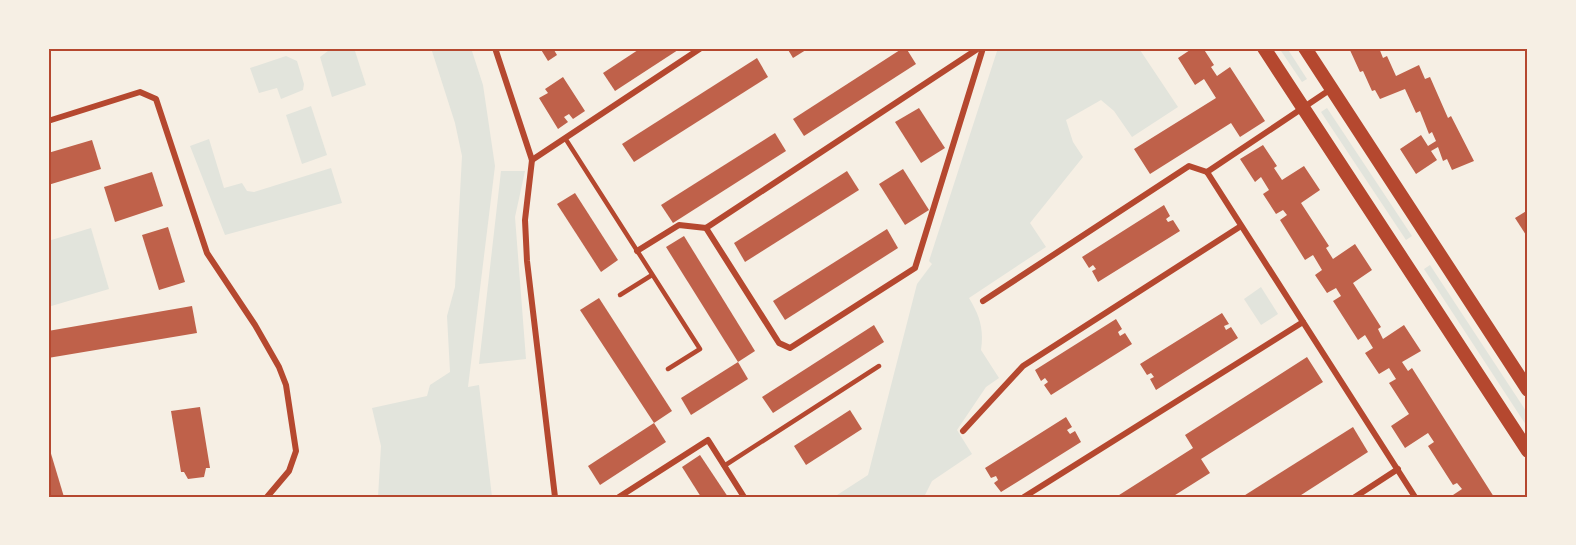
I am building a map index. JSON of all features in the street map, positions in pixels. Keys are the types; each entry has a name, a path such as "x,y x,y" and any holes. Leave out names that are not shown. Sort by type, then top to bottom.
{"main road":[{"path":"1264,48 1528,451"},
{"path":"1305,48 1528,390"}],"street":[{"path":"495,48 532,160 525,220 526,261 555,497"},
{"path":"532,160 701,48"},
{"path":"706,228 783,347 790,348 915,268 981,48"},
{"path":"637,250 679,225 706,228 981,48"},
{"path":"1207,172 1332,89"},
{"path":"48,121 140,92 156,99 207,253 255,325 279,366 286,385 296,451 289,471 267,497"},
{"path":"983,301 1189,166 1207,172 1415,497"},
{"path":"963,431 1023,366 1241,225"},
{"path":"1024,497 1303,322"},
{"path":"620,497 708,440 744,497"},
{"path":"1355,497 1398,470"}],"lane":[{"path":"565,138 699,349 668,369"},
{"path":"620,295 652,274"},
{"path":"724,466 879,366"}],"shaded area":[{"path":"332,48 354,48 366,85 332,97 320,57"},
{"path":"431,48 471,48 483,85 495,166 468,387 479,385 492,497 378,497 381,446 372,408 427,396 430,385 450,372 447,316 455,287 462,156 455,123"},
{"path":"998,48 1143,48 1140,50 1178,107 1132,137 1114,111 1101,100 1066,120 1073,142 1083,157 1030,223 1046,247 969,298 980,323 981,350 999,378 986,387 957,430 972,454 932,481 924,497 834,497 868,475 917,284 932,264 929,261"},
{"path":"1279,48 1287,48 1307,79 1302,82"},
{"path":"286,56 297,61 304,84 303,90 281,99 277,88 259,93 250,68"},
{"path":"311,106 327,155 302,164 286,115"},
{"path":"1327,108 1412,236 1406,240 1321,112"},
{"path":"209,139 224,188 242,183 247,191 254,192 331,168 342,203 225,235 190,146"},
{"path":"501,171 525,171 515,217 526,359 479,364"},
{"path":"91,228 109,289 48,307 48,241"},
{"path":"1430,265 1528,414 1528,428 1424,269"},
{"path":"1261,287 1278,314 1261,325 1244,299"}],"building":[{"path":"540,48 557,48 554,50 557,55 548,61"},
{"path":"641,48 681,48 615,91 603,73"},
{"path":"787,48 809,48 793,58"},
{"path":"906,48 916,64 804,136 793,119"},
{"path":"1193,48 1203,48 1214,65 1211,67 1217,76 1230,67 1265,121 1240,137 1231,123 1150,174 1134,149 1216,98 1204,79 1195,85 1178,58"},
{"path":"1349,48 1379,48 1383,58 1387,56 1396,76 1419,65 1425,79 1430,77 1448,118 1451,116 1474,161 1452,170 1447,159 1443,161 1438,147 1431,151 1437,160 1416,174 1400,149 1421,135 1428,146 1436,141 1432,132 1429,134 1420,111 1416,113 1405,89 1380,99 1375,90 1372,91"},
{"path":"757,58 768,77 634,162 622,144"},
{"path":"563,77 585,111 573,119 569,114 564,117 568,122 558,129 539,98 548,93 545,89"},
{"path":"919,108 945,148 921,163 895,122"},
{"path":"775,133 786,151 673,223 661,205"},
{"path":"92,140 101,169 48,185 48,153"},
{"path":"1263,145 1277,166 1274,168 1282,180 1304,166 1320,190 1301,203 1329,246 1326,248 1333,259 1355,244 1372,270 1353,283 1381,327 1378,329 1383,339 1404,325 1421,351 1402,362 1408,371 1412,368 1494,497 1450,497 1462,489 1457,483 1453,485 1428,446 1434,442 1428,433 1405,448 1391,426 1409,414 1389,383 1396,379 1389,368 1379,374 1365,353 1373,348 1365,335 1358,340 1333,301 1341,296 1336,288 1327,293 1315,275 1322,270 1313,255 1305,260 1280,220 1287,215 1283,210 1276,214 1263,194 1269,190 1261,177 1255,182 1240,159"},
{"path":"903,169 929,210 905,225 879,184"},
{"path":"847,171 859,190 745,262 734,243"},
{"path":"152,172 163,206 115,222 104,187"},
{"path":"575,193 618,260 601,272 557,204"},
{"path":"1164,205 1170,216 1166,219 1168,222 1173,220 1180,231 1098,282 1092,271 1096,269 1093,265 1089,268 1082,257"},
{"path":"1528,210 1528,238 1515,218"},
{"path":"168,227 185,282 159,290 142,235"},
{"path":"887,229 898,248 785,320 773,301"},
{"path":"684,236 755,351 738,362 666,247"},
{"path":"599,298 672,411 654,423 580,310"},
{"path":"192,306 197,333 48,358 48,331"},
{"path":"1222,313 1229,324 1224,326 1226,330 1231,327 1238,338 1156,390 1150,379 1154,377 1151,373 1147,375 1140,364"},
{"path":"1116,319 1122,329 1118,332 1120,336 1125,333 1132,344 1051,395 1044,385 1048,382 1045,378 1041,381 1035,370"},
{"path":"874,325 884,342 773,413 762,397"},
{"path":"1307,357 1323,382 1201,459 1210,473 1172,497 1116,497 1193,448 1185,435"},
{"path":"738,362 748,379 691,415 681,398"},
{"path":"200,407 210,468 206,468 204,477 188,479 184,472 181,472 171,411"},
{"path":"850,410 862,429 806,465 794,446"},
{"path":"1066,417 1072,427 1067,430 1070,434 1075,431 1081,442 1001,492 994,483 998,480 996,476 991,478 985,468"},
{"path":"654,423 666,442 600,485 588,466"},
{"path":"1353,427 1368,452 1298,497 1242,497"},
{"path":"49,447 64,497 48,497"},
{"path":"700,455 728,497 701,497 682,467"}]}
